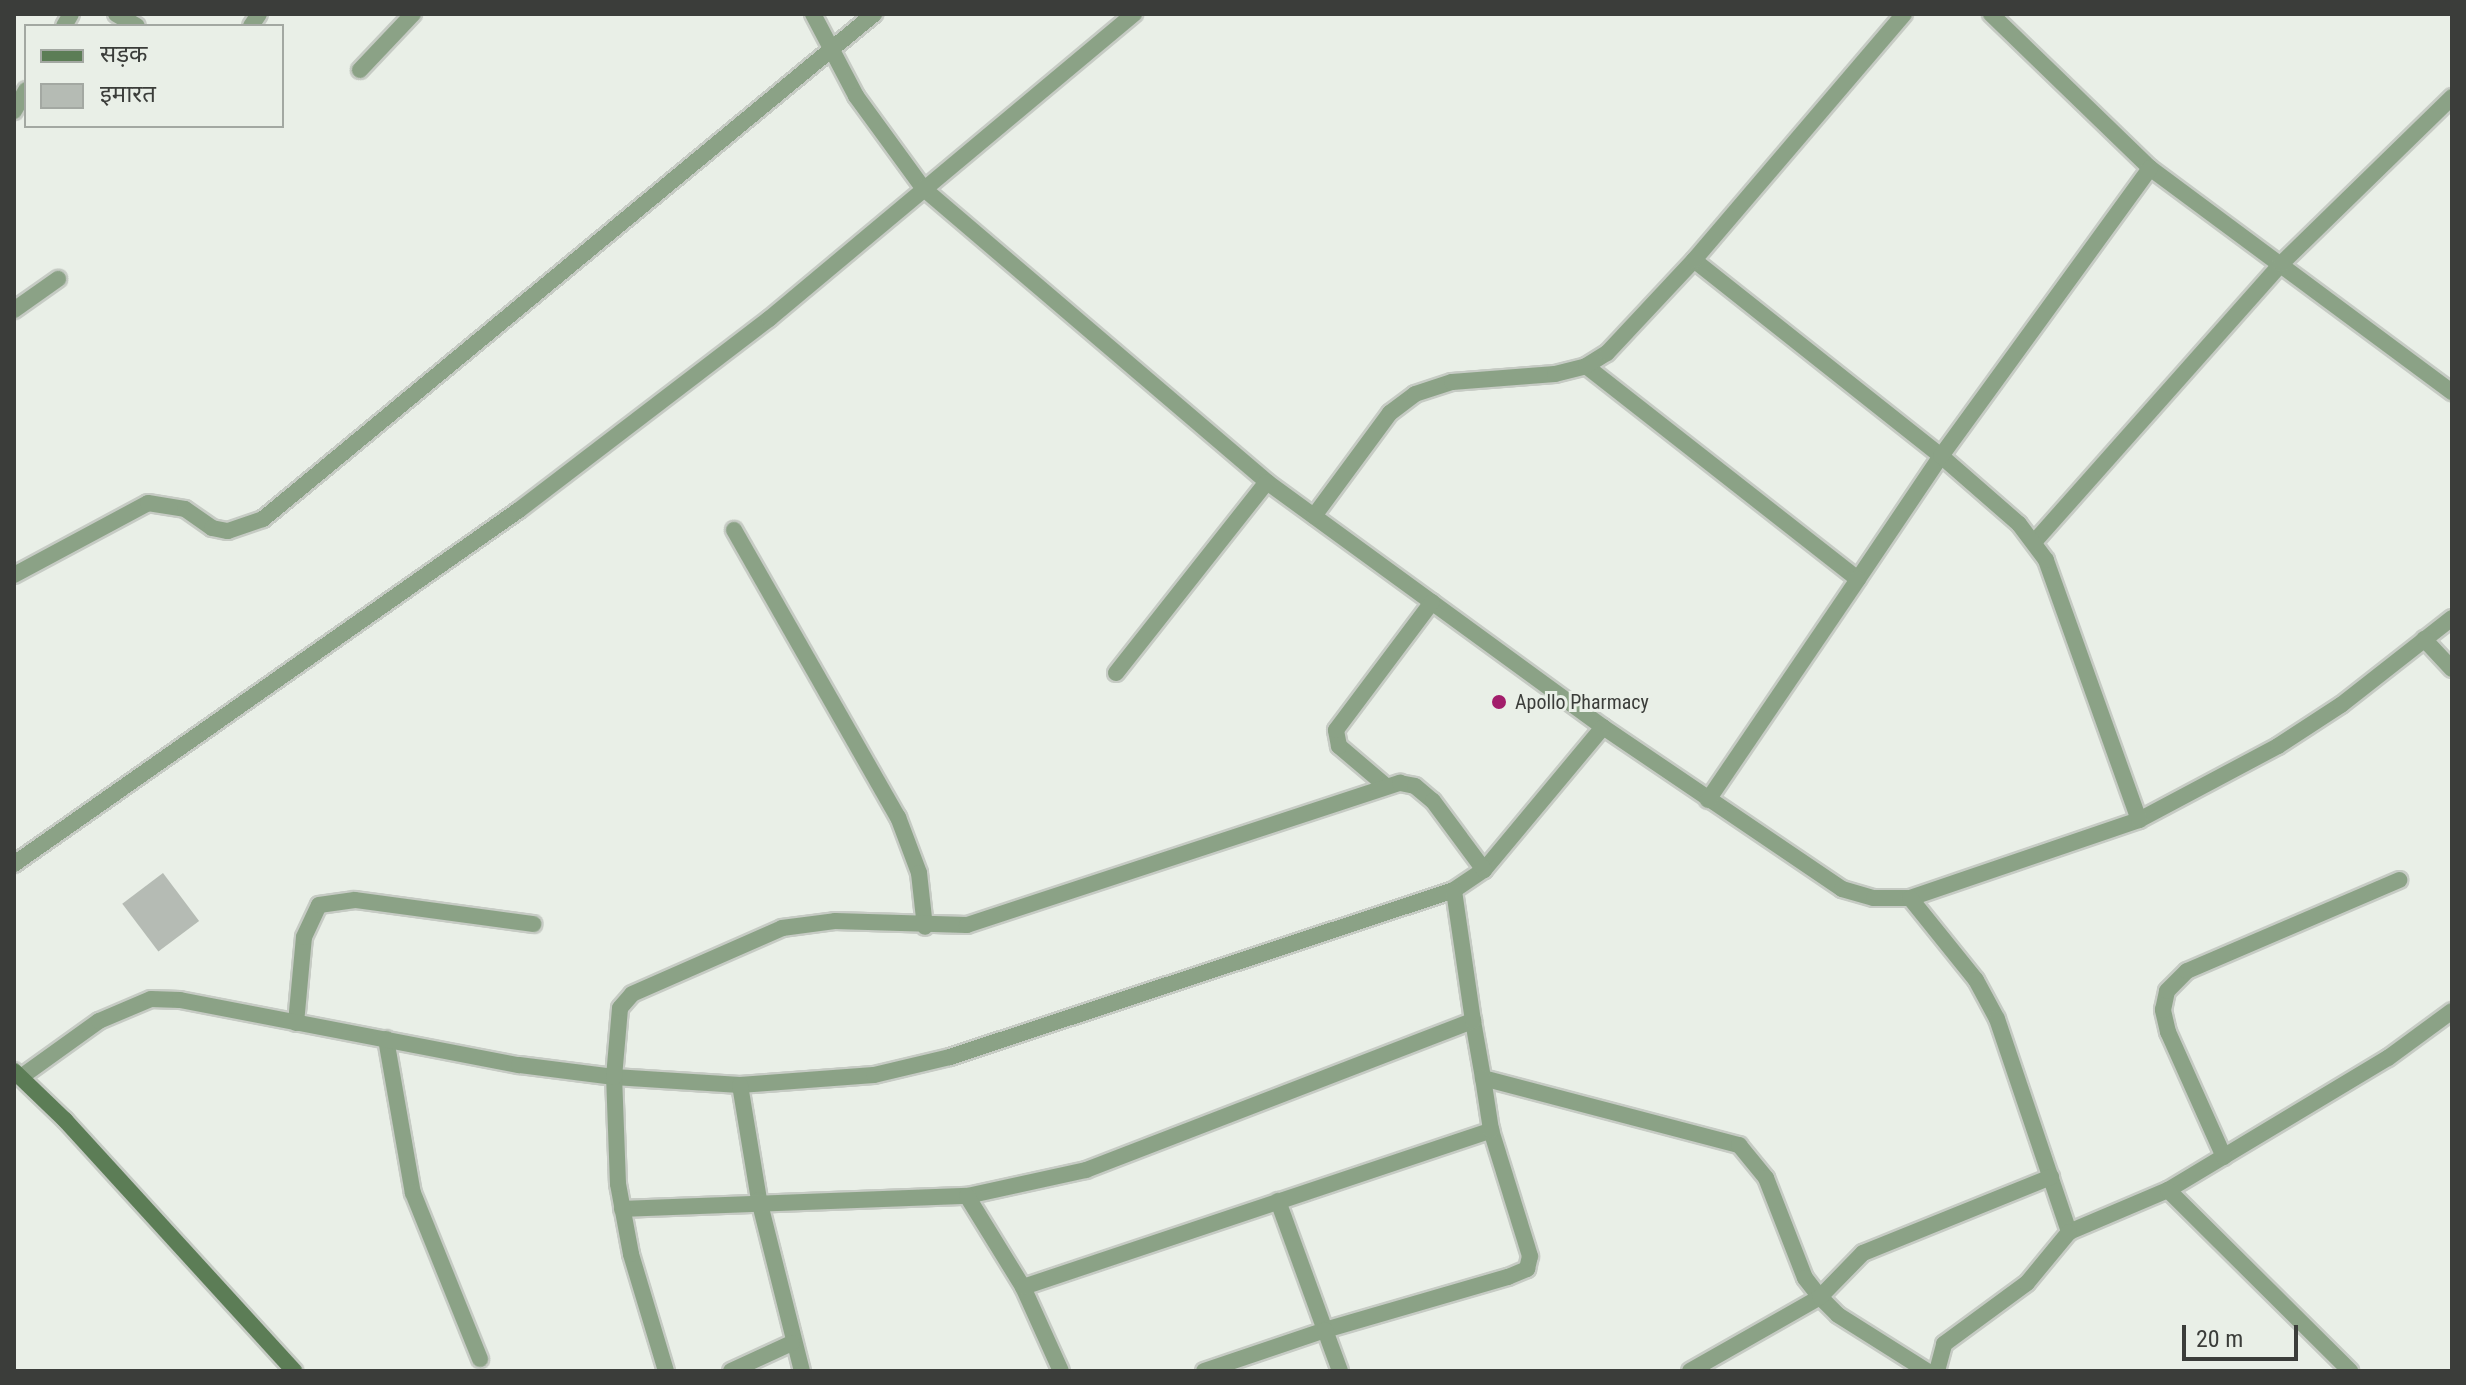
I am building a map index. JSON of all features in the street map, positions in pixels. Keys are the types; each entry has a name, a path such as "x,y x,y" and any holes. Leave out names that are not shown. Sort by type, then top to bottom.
{"street":[{"path":"116,14 134,24"},
{"path":"360,70 413,14"},
{"path":"813,14 831,52 882,136 923,188 1267,482 1603,727 1842,889 1874,898 1910,898 2139,820 2278,746 2377,679 2452,618"},
{"path":"14,575 148,503 185,509 212,528 228,531 263,519 874,14"},
{"path":"14,864 519,510 769,319 1134,14"},
{"path":"1314,516 1390,413 1415,394 1452,382 1586,366 1607,353 1694,260 1904,14"},
{"path":"1991,14 2150,168 2452,392"},
{"path":"14,111 24,94"},
{"path":"2035,541 2281,264 2452,97"},
{"path":"1708,800 1941,456 2150,168"},
{"path":"1694,260 1941,456 2035,541 2139,820"},
{"path":"14,310 58,279"},
{"path":"1586,366 1858,579"},
{"path":"1116,673 1267,482"},
{"path":"734,530 898,817 919,873 925,927"},
{"path":"1386,786 1339,746 1336,730 1432,602"},
{"path":"2424,639 2452,669"},
{"path":"294,1371 17,1074 99,1021 151,999 180,1000 386,1039 614,1077 740,1085 874,1075 950,1057 1454,890 1484,870 1603,727"},
{"path":"666,1371 622,1209 614,1077 620,1008 632,994 782,928 835,921 925,927 991,919 1386,786 1415,786 1484,870"},
{"path":"2224,1157 2168,1032 2163,1010 2167,991 2187,971 2399,880"},
{"path":"1204,1371 1325,1330 1527,1269 1530,1256 1491,1130 1454,890"},
{"path":"1910,898 1976,980 1997,1019 2069,1232"},
{"path":"296,1023 304,937 319,905 355,900 533,924"},
{"path":"1937,1371 1944,1344 2027,1283 2069,1232 2168,1190 2388,1058 2452,1011"},
{"path":"622,1209 759,1200 967,1196 1086,1170 1473,1021"},
{"path":"386,1039 413,1193 480,1359"},
{"path":"1483,1078 1739,1145 1766,1178 1805,1278 1820,1297 1838,1315 1927,1371"},
{"path":"740,1085 759,1200 792,1343 802,1371"},
{"path":"1023,1287 1491,1130"},
{"path":"1690,1371 1820,1297 1863,1253 2051,1177"},
{"path":"2168,1190 2350,1371"},
{"path":"967,1196 1023,1287 1061,1371"},
{"path":"1278,1201 1340,1371"},
{"path":"731,1371 792,1343"}],"building":[{"path":"163,873 199,921 158,952 122,904"}],"place":[{"name":"Apollo Pharmacy","path":"1499,702"}]}
